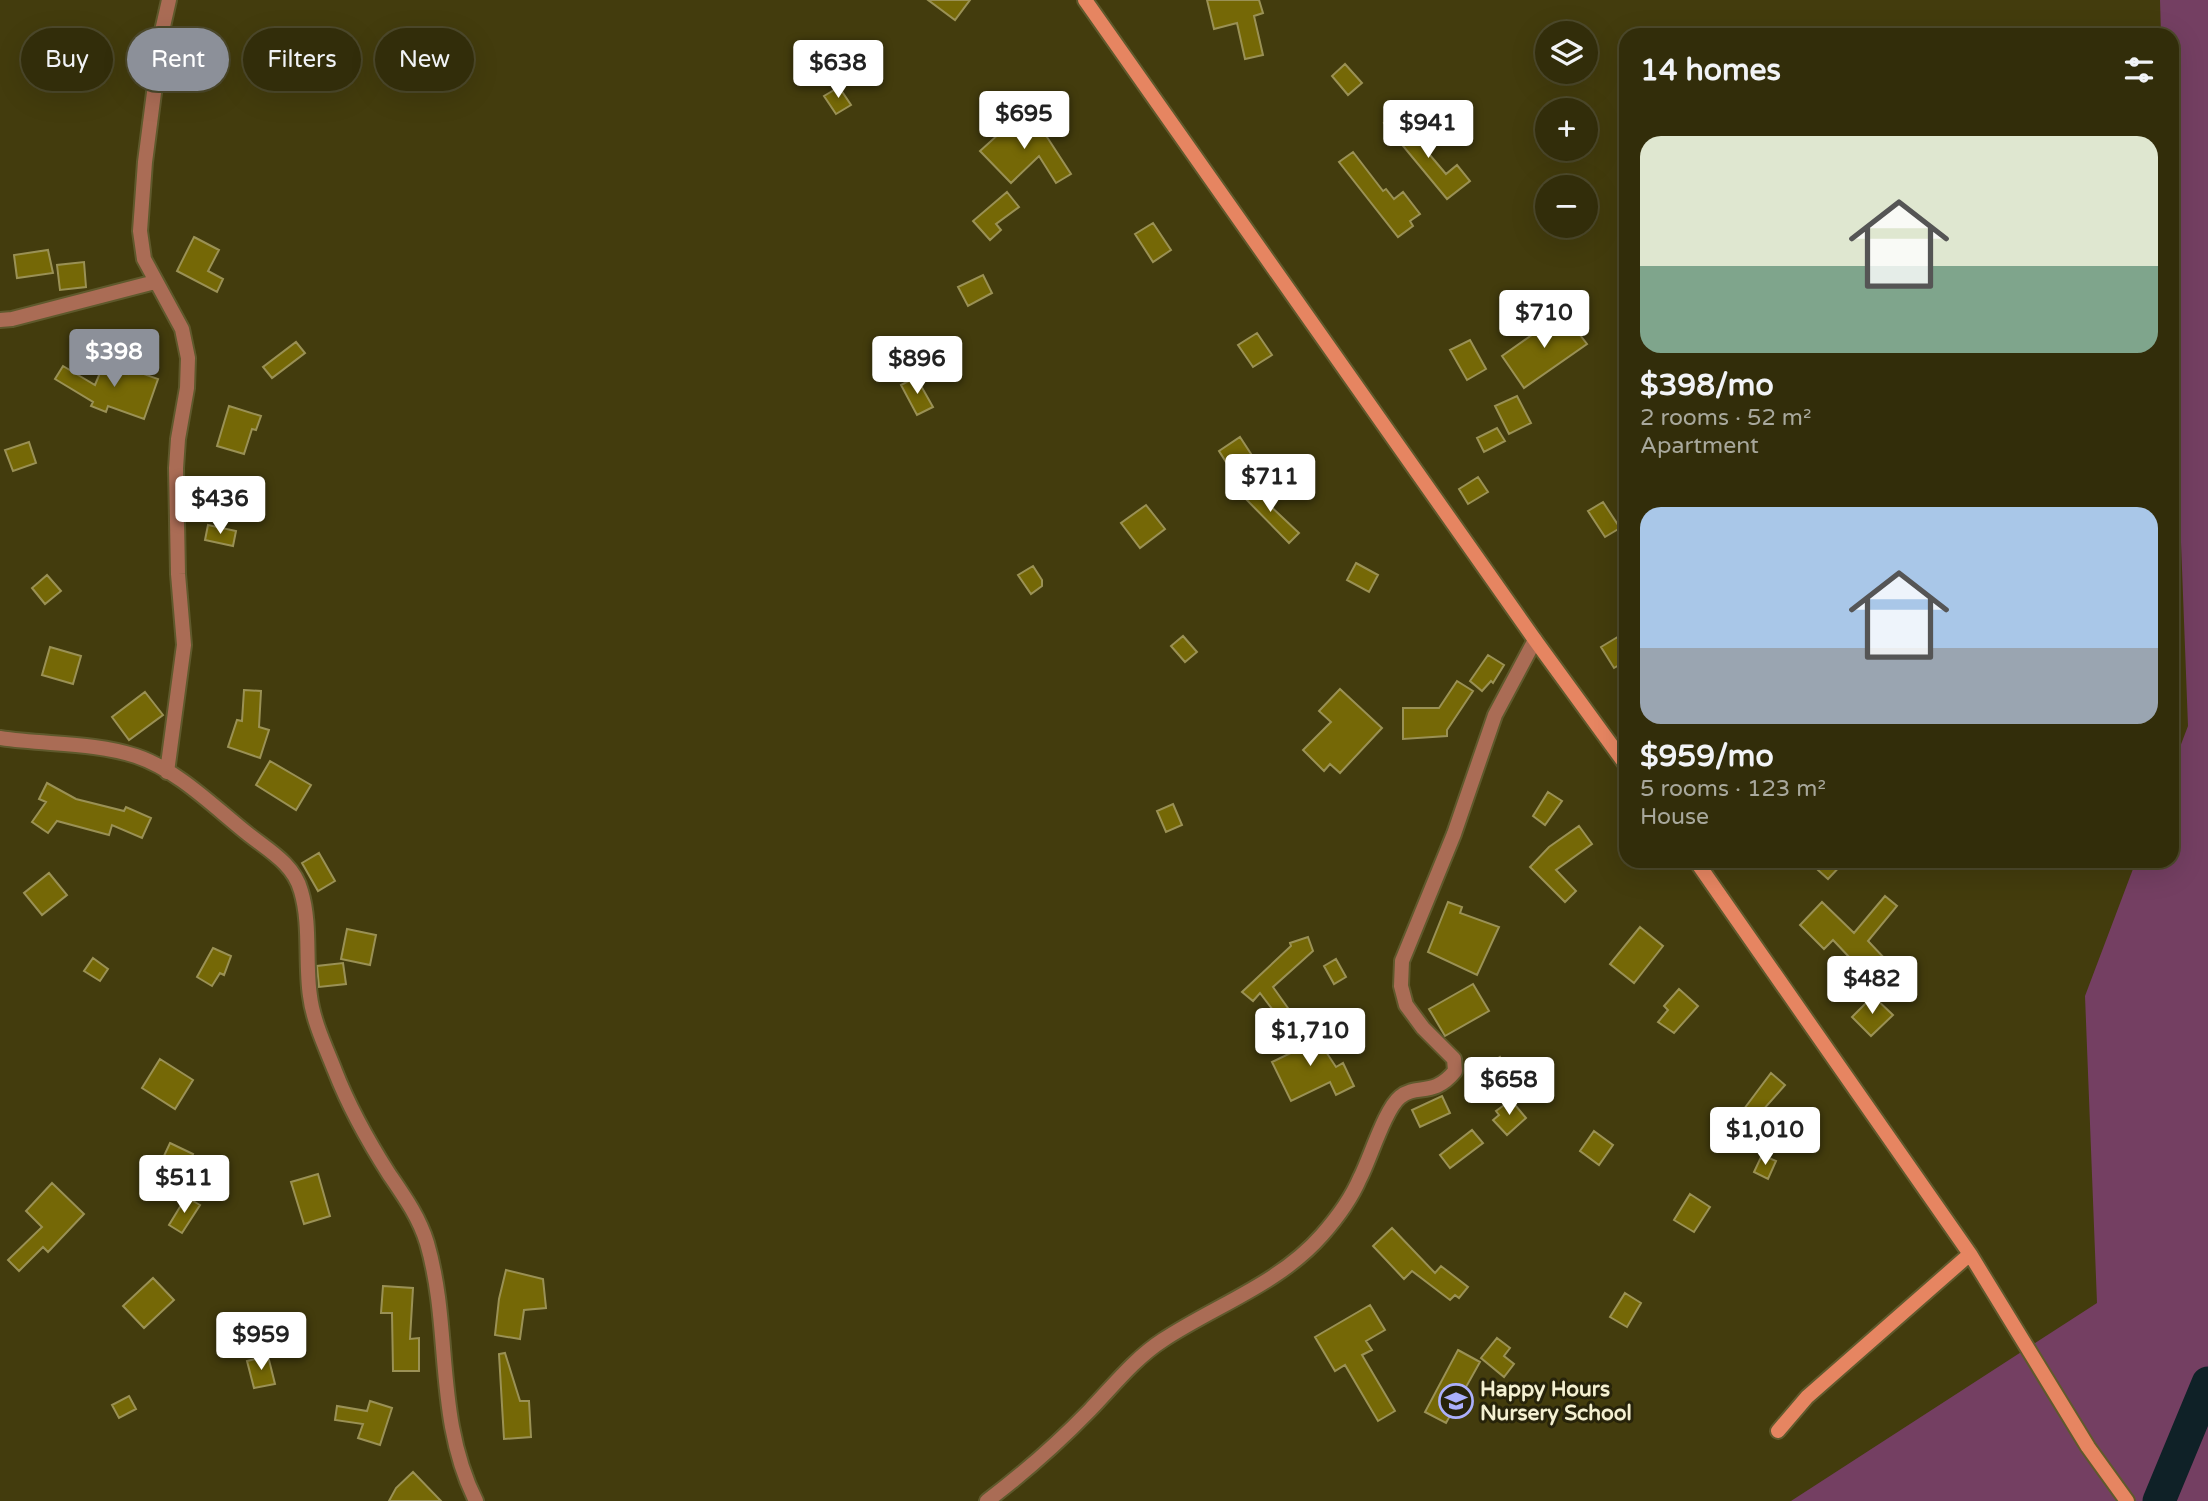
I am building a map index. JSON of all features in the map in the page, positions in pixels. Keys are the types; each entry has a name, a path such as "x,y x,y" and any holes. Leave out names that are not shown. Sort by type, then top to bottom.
{"street":[{"path":"167,772 184,645 178,574 176,468 187,388 188,358 182,329 144,259 140,230 145,162 162,31 169,0"},
{"path":"1085,0 1619,755"},
{"path":"0,320 155,282"},
{"path":"987,1501 1043,1456 1126,1371 1162,1340 1257,1287 1294,1262 1321,1236 1345,1205 1360,1179 1391,1109 1400,1097 1436,1088 1455,1071 1454,1059 1423,1028 1406,1005 1401,986 1402,961 1454,834 1495,715 1535,640"},
{"path":"0,738 109,750 138,757 167,772 207,800 279,857 294,874 301,891 310,998 320,1029 357,1120 411,1205 427,1243 436,1289 453,1441 465,1480 475,1501"},
{"path":"1701,868 1970,1254 2088,1447 2127,1501"},
{"path":"1778,1431 1807,1397 1970,1254"}],"shaded area":[{"path":"2160,0 2208,0 2208,1501 1791,1501 2097,1303 2085,996 2133,868 2179,868 2179,750 2188,726 2179,490 2179,28 2161,28"}],"building":[{"path":"928,0 970,0 955,20"},
{"path":"1207,0 1259,0 1263,13 1254,16 1263,55 1245,59 1237,23 1214,29"},
{"path":"1345,64 1362,83 1348,95 1332,76"},
{"path":"839,87 851,105 836,114 824,96"},
{"path":"1023,112 1047,137 1071,174 1056,183 1039,156 1011,183 980,151"},
{"path":"1396,115 1446,174 1457,165 1470,181 1447,199 1384,123"},
{"path":"1353,152 1383,191 1386,189 1394,199 1403,192 1420,214 1410,221 1413,226 1398,237 1339,162"},
{"path":"1007,192 1019,207 996,224 1001,230 990,240 973,221"},
{"path":"1153,223 1171,250 1153,262 1135,234"},
{"path":"194,237 219,250 208,271 223,279 217,292 177,271"},
{"path":"48,250 53,273 17,278 14,255"},
{"path":"84,262 86,287 60,290 57,265"},
{"path":"983,275 992,293 968,306 958,287"},
{"path":"1563,313 1587,344 1524,388 1502,356"},
{"path":"1257,333 1272,355 1253,367 1238,345"},
{"path":"1470,340 1486,369 1467,380 1450,350"},
{"path":"296,342 305,353 272,378 263,367"},
{"path":"104,363 128,374 130,369 158,379 144,419 108,406 106,412 91,406 93,402 55,379 63,366 95,385"},
{"path":"916,377 933,407 917,415 901,385"},
{"path":"1517,396 1531,423 1509,434 1495,406"},
{"path":"229,406 261,416 256,430 252,429 244,454 217,446"},
{"path":"1497,428 1505,441 1484,452 1477,438"},
{"path":"1240,437 1255,460 1249,464 1255,474 1240,484 1219,451"},
{"path":"29,442 36,463 13,471 5,450"},
{"path":"1478,477 1488,492 1468,504 1459,489"},
{"path":"1248,485 1299,533 1289,543 1240,493"},
{"path":"1603,502 1619,529 1605,537 1588,511"},
{"path":"1146,505 1165,529 1140,548 1121,523"},
{"path":"208,525 236,531 233,546 205,540"},
{"path":"1356,563 1378,575 1369,592 1347,580"},
{"path":"1033,566 1042,580 1042,586 1031,594 1018,575"},
{"path":"47,575 61,591 45,604 32,588"},
{"path":"1183,636 1197,652 1185,662 1171,646"},
{"path":"1619,636 1619,665 1614,668 1601,647"},
{"path":"50,647 81,656 73,684 42,675"},
{"path":"1488,655 1504,665 1493,683 1491,681 1482,691 1470,681"},
{"path":"1457,681 1473,691 1447,730 1447,736 1403,739 1403,708 1439,708"},
{"path":"1340,689 1382,728 1340,773 1330,764 1324,771 1303,750 1331,722 1319,711"},
{"path":"244,690 261,691 259,727 269,730 260,758 228,747 237,720 242,721"},
{"path":"145,692 163,715 129,740 112,717"},
{"path":"270,761 311,785 296,810 256,785"},
{"path":"47,783 76,799 124,811 126,807 151,818 142,838 112,825 109,835 57,821 48,833 32,822 46,802 39,799"},
{"path":"1548,792 1562,801 1545,825 1533,816"},
{"path":"1173,804 1182,825 1166,832 1157,811"},
{"path":"1579,826 1592,844 1556,870 1576,891 1565,902 1530,867 1549,847"},
{"path":"319,853 335,881 318,891 302,863"},
{"path":"1816,868 1838,868 1828,879"},
{"path":"49,873 67,895 42,915 24,893"},
{"path":"1885,896 1897,906 1868,941 1887,961 1869,978 1833,940 1824,949 1800,925 1822,902 1854,933"},
{"path":"1448,902 1462,907 1460,913 1499,927 1477,975 1428,952"},
{"path":"1640,927 1663,946 1634,983 1610,964"},
{"path":"347,929 376,935 370,965 341,959"},
{"path":"1308,937 1313,951 1273,987 1290,1011 1279,1018 1260,993 1253,1001 1242,992 1291,946 1290,943"},
{"path":"213,948 231,956 224,975 220,973 212,986 197,977"},
{"path":"93,958 108,969 100,981 84,971"},
{"path":"1336,959 1346,977 1334,984 1324,966"},
{"path":"343,963 346,984 319,987 317,966"},
{"path":"1473,984 1489,1011 1445,1036 1429,1009"},
{"path":"1679,989 1698,1006 1674,1033 1658,1022 1668,1010 1664,1006"},
{"path":"1873,996 1893,1015 1871,1036 1852,1017"},
{"path":"1309,1026 1336,1067 1343,1063 1354,1086 1336,1095 1330,1082 1291,1101 1272,1062 1301,1048 1293,1037"},
{"path":"1500,1057 1516,1082 1487,1096 1473,1075"},
{"path":"160,1059 193,1080 175,1109 142,1088"},
{"path":"1771,1073 1785,1085 1756,1118 1744,1109"},
{"path":"1442,1096 1450,1113 1420,1127 1412,1110"},
{"path":"1511,1100 1526,1118 1507,1135 1493,1120 1499,1115 1496,1111"},
{"path":"1472,1130 1483,1143 1450,1168 1440,1155"},
{"path":"1594,1131 1613,1145 1599,1165 1580,1151"},
{"path":"170,1143 193,1154 178,1184 156,1173"},
{"path":"1762,1155 1776,1161 1768,1179 1754,1172"},
{"path":"318,1174 330,1216 304,1224 291,1182"},
{"path":"52,1183 84,1214 48,1252 43,1247 19,1271 8,1260 42,1227 26,1211"},
{"path":"1690,1194 1710,1207 1694,1232 1674,1220"},
{"path":"186,1197 200,1205 182,1233 169,1225"},
{"path":"1392,1228 1435,1273 1441,1266 1468,1287 1459,1298 1455,1295 1450,1300 1412,1271 1404,1279 1373,1246"},
{"path":"506,1270 543,1279 546,1308 524,1310 520,1339 495,1335"},
{"path":"153,1278 174,1300 144,1328 123,1306"},
{"path":"383,1286 413,1288 410,1339 419,1338 419,1371 393,1371 392,1313 381,1313"},
{"path":"1625,1293 1641,1303 1627,1327 1610,1317"},
{"path":"1370,1305 1385,1330 1366,1341 1372,1350 1362,1355 1395,1411 1378,1421 1345,1365 1335,1371 1315,1337"},
{"path":"1497,1338 1510,1348 1504,1356 1514,1364 1504,1377 1481,1358"},
{"path":"1458,1350 1480,1362 1446,1423 1425,1412"},
{"path":"505,1353 520,1401 529,1401 531,1437 504,1439 499,1354"},
{"path":"268,1356 275,1384 254,1388 247,1361"},
{"path":"129,1396 136,1409 119,1418 112,1405"},
{"path":"370,1401 392,1408 380,1445 358,1438 363,1424 335,1420 337,1406 367,1411"},
{"path":"413,1472 441,1501 389,1501 396,1488"}],"waterway":[{"path":"2159,1501 2208,1383"}],"place":[{"name":"Happy Hours Nursery School","path":"1456,1401"}]}
